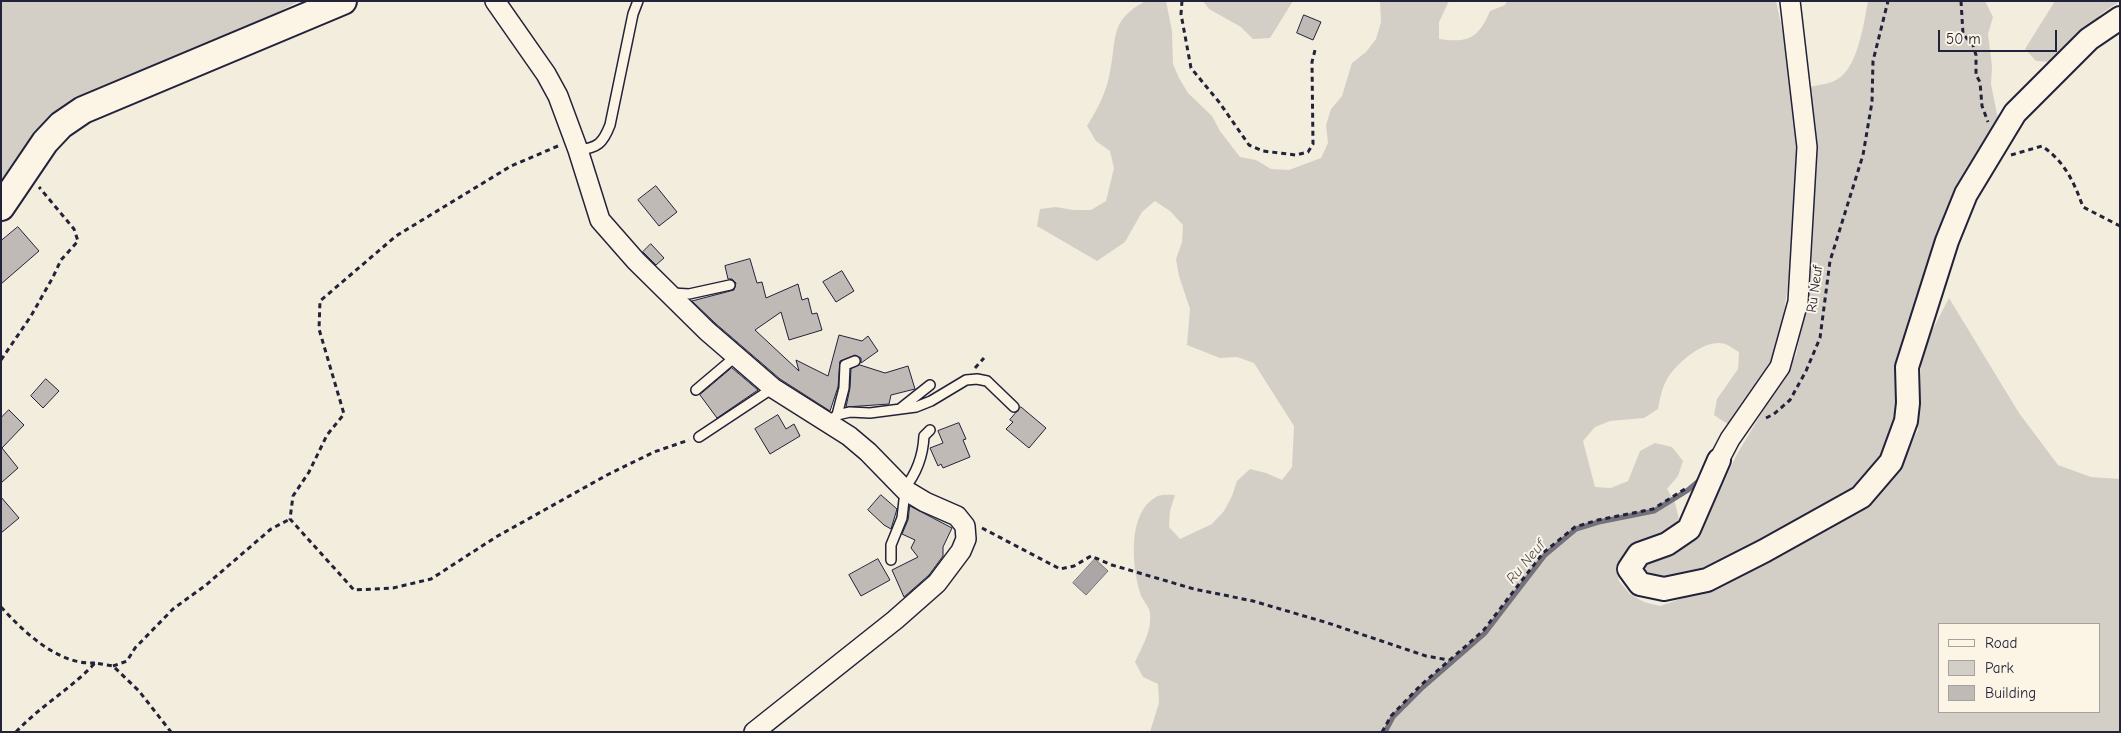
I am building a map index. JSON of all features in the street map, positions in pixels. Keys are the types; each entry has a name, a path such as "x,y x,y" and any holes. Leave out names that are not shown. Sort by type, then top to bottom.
{"main road":[{"path":"1,208 45,142 61,125 83,110 343,1"}],"street":[{"path":"495,1 546,74 558,96 600,220 636,261 735,357 772,388 832,419 868,452 904,490 925,502 957,516 965,526 966,539 961,551 936,583 895,620 754,732"},
{"path":"1790,1 1807,148 1798,302 1780,367 1730,439 1689,529 1667,544 1639,554 1629,569 1640,584 1664,589 1708,580 1862,497 1891,462 1906,421 1908,366 1948,242 1966,194 2015,113 2089,39 2120,18"}],"lane":[{"path":"576,145 593,149 605,138 610,125 633,14 638,1"},
{"path":"667,292 689,294 730,285"},
{"path":"696,390 735,357"},
{"path":"855,360 845,365 844,388 832,419 916,407 931,401 966,380 977,379 987,381 1014,407"},
{"path":"899,410 930,385"},
{"path":"699,437 772,388"},
{"path":"891,560 891,545 902,518 904,490 915,475 924,448 924,436 930,430"}],"path":[{"path":"1182,1 1181,14 1191,68 1219,102 1249,144 1263,151 1296,155 1308,152 1312,144 1312,62 1315,50"},
{"name":"Ru Neuf","path":"1757,422 1774,414 1790,400 1806,371 1820,338 1830,261 1863,156 1872,102 1873,61 1888,1"},
{"path":"576,145 511,166 403,231 320,301 320,329 344,414 327,435 309,472 293,496 290,519 354,590 393,588 431,579 496,537 607,475 654,452 699,437"},
{"path":"1,360 31,316 54,277 60,260 78,240 74,229 32,177 28,168"},
{"path":"1382,732 1392,716 1449,660 1483,631 1543,554 1575,527 1598,520 1653,509 1687,488"},
{"path":"957,516 1003,537 1060,569 1074,566 1090,556 1112,565 1194,589 1253,601 1328,623 1426,656 1449,660"},
{"path":"1,607 14,621 48,648 71,660 85,664 96,663 113,666 127,660 135,648 173,609 206,585 271,529 290,519"},
{"path":"16,732 26,721 62,694 96,663"},
{"path":"113,666 139,691 171,732"}],"green space":[{"path":"1,1 299,1 220,43 128,80 1,192"},
{"path":"1146,1 1166,1 1172,31 1173,64 1188,93 1212,116 1220,131 1240,157 1256,160 1271,169 1289,170 1321,158 1328,143 1326,125 1331,109 1342,96 1352,63 1366,52 1376,39 1381,22 1380,1 1449,1 1439,22 1439,39 1458,40 1471,37 1481,28 1490,11 1505,5 1507,1 1776,1 1793,80 1798,154 1795,234 1783,320 1769,372 1729,425 1714,415 1717,399 1738,369 1739,352 1725,344 1717,343 1700,348 1684,359 1667,379 1660,397 1658,409 1644,418 1610,421 1595,427 1583,441 1595,487 1611,488 1628,481 1640,451 1655,443 1672,447 1683,461 1678,476 1667,489 1675,503 1679,519 1669,532 1639,544 1624,553 1616,566 1619,581 1630,594 1644,602 1660,606 1712,588 1899,466 1918,430 1922,350 1949,298 2019,413 2058,465 2091,477 2120,479 2120,732 1150,732 1159,703 1158,684 1143,677 1135,662 1146,638 1150,620 1150,611 1140,593 1135,569 1134,541 1140,515 1156,497 1175,495 1170,511 1169,527 1180,539 1212,524 1224,511 1237,481 1250,469 1282,480 1292,467 1294,426 1254,363 1237,357 1220,358 1187,345 1190,309 1179,276 1176,259 1182,242 1183,225 1170,211 1155,201 1142,212 1125,242 1097,261 1037,226 1040,209 1056,207 1073,210 1091,210 1106,201 1114,168 1110,151 1096,141 1087,126 1107,86 1117,31 1126,15"},
{"path":"1203,1 1293,1 1270,38 1253,39 1241,27 1209,9"},
{"path":"1868,1 1985,1 1993,17 1988,34 1992,66 1991,84 1998,119 1884,454 1854,491 1757,545 1703,570 1662,581 1645,576 1640,567 1692,535 1716,499 1736,456 1796,355 1811,282 1816,129 1809,87 1833,82 1846,72 1859,43"},
{"path":"2055,1 2120,1 2101,14 2080,41 2053,62 2036,61 2025,49"}],"shaded area":[{"path":"1095,559 1108,571 1086,595 1073,583"}],"building":[{"path":"1304,15 1321,22 1313,40 1297,33"},
{"path":"656,186 677,212 659,226 638,200"},
{"path":"18,227 39,251 1,284 1,241"},
{"path":"651,244 664,258 656,265 643,252"},
{"path":"750,259 757,283 762,282 766,298 798,284 802,300 808,298 812,314 817,313 822,330 789,340 781,312 755,330 799,371 796,360 828,376 839,335 862,341 868,336 878,351 861,363 861,358 855,355 840,361 838,387 830,411 780,379 692,301 734,290 736,283 732,279 728,279 725,266"},
{"path":"842,271 854,291 836,302 823,282"},
{"path":"860,365 885,373 908,366 915,389 891,395 889,404 846,407 851,369"},
{"path":"732,368 758,390 717,418 700,395"},
{"path":"46,379 59,391 43,408 31,396"},
{"path":"1021,407 1046,428 1029,448 1006,429 1013,422 1010,420"},
{"path":"9,410 24,425 2,448 18,468 1,483 1,418"},
{"path":"778,415 786,429 794,424 800,436 770,454 755,429"},
{"path":"959,423 966,439 963,440 970,457 943,468 941,464 938,466 930,448 943,443 938,431"},
{"path":"881,495 897,509 891,529 868,510"},
{"path":"1,497 19,518 1,533"},
{"path":"910,506 952,528 943,547 943,556 929,575 904,597 892,570 918,557 911,548 915,540 902,534 908,520"},
{"path":"878,559 890,580 861,596 849,575"}],"waterway":[{"name":"Ru Neuf","path":"1385,732 1393,717 1423,687 1485,633 1545,555 1576,529 1599,522 1654,511 1688,490 1701,479"}]}
